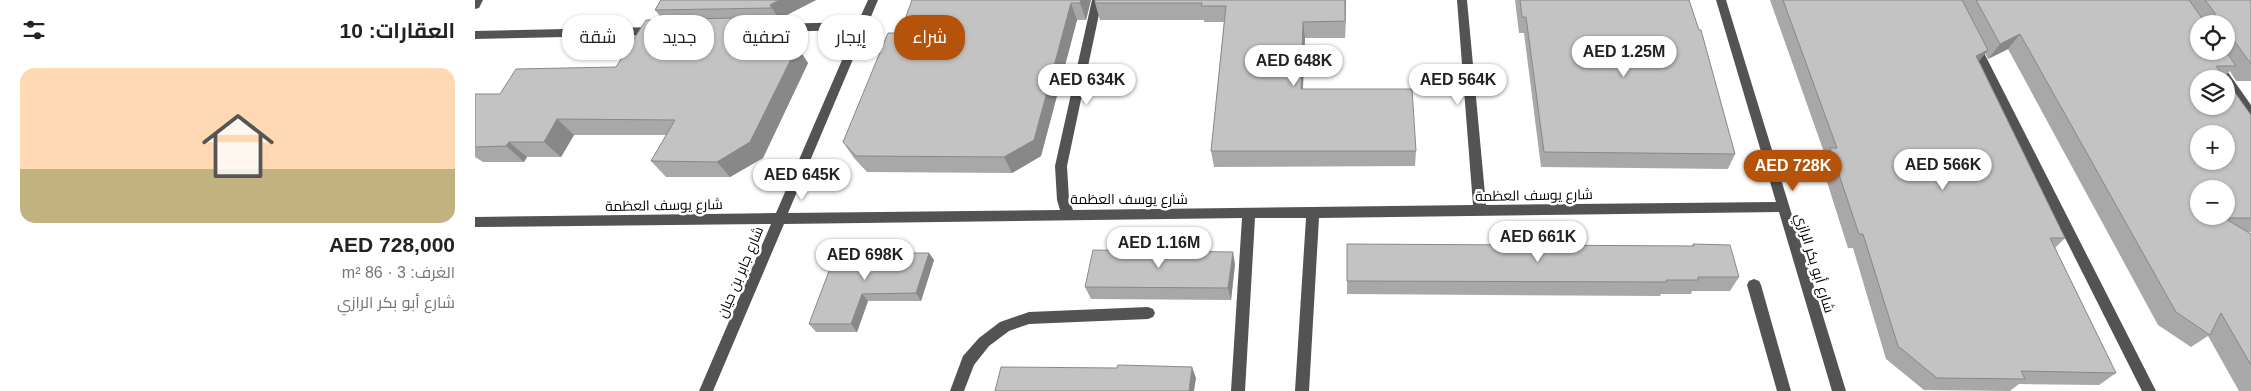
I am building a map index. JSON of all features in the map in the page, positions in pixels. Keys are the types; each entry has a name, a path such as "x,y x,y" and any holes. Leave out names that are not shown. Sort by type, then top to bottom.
{"street":[{"path":"475,5 478,0"},
{"name":"شارع جابر بن حيان","path":"867,15 873,0"},
{"path":"1068,215 1063,200 1061,166 1097,0"},
{"path":"1462,0 1480,210"},
{"name":"شارع أبو بكر الرازي","path":"1721,0 1839,391"},
{"path":"475,35 644,31"},
{"path":"1969,36 2149,391"},
{"name":"شارع جابر بن حيان","path":"706,391 847,60"},
{"path":"2213,60 2251,114"},
{"name":"شارع يوسف العظمة","path":"475,222 1783,207"},
{"path":"1238,391 1249,213"},
{"path":"1302,391 1313,213"},
{"path":"1754,285 1783,391"},
{"path":"957,391 968,362 984,342 1005,326 1029,318 1149,313"}],"building":[{"path":"661,0 779,0 770,5 772,8 655,10"},
{"path":"912,0 1081,0 1080,3 1071,3 1034,140 1004,157 856,156 843,142 877,60 884,60 884,43 888,33 894,33 894,60 965,60 965,15 907,15"},
{"path":"1095,0 1345,0 1345,21 1303,22 1301,89 1412,89 1416,151 1211,151 1226,6 1201,6 1202,3 1095,3"},
{"path":"1520,0 1689,0 1699,30 1701,30 1735,154 1544,152 1526,17 1522,17"},
{"path":"1783,0 1962,0 1988,50 1976,56 2065,238 2050,238 2116,373 2021,371 2025,379 1937,378 1898,346 1863,234 1859,234 1830,148 1837,148"},
{"path":"1976,0 2189,0 2200,15 2190,15 2190,60 2232,60 2236,66 2216,66 2219,70 2190,70 2190,115 2235,115 2235,93 2251,115 2251,218 2235,218 2235,180 2190,180 2190,225 2235,225 2251,234 2251,365 2221,313 2210,335 2176,312 2020,34 2000,44"},
{"path":"2205,0 2251,0 2251,64 2235,42 2235,15 2215,15"},
{"path":"714,18 724,18 724,60 791,60 750,142 717,162 651,161 675,120 557,119 544,142 509,142 506,146 475,147 475,94 500,94 516,69 616,67 620,60 634,60 634,39 644,23 644,60 714,60"},
{"path":"1347,244 1730,245 1739,277 1698,277 1698,280 1666,280 1667,282 1347,281"},
{"path":"837,250 880,250 880,253 929,253 916,293 862,294 851,324 809,324"},
{"path":"1093,250 1233,252 1228,288 1085,287"},
{"path":"1118,365 1192,367 1189,391 995,391 1001,367 1117,368"}]}
